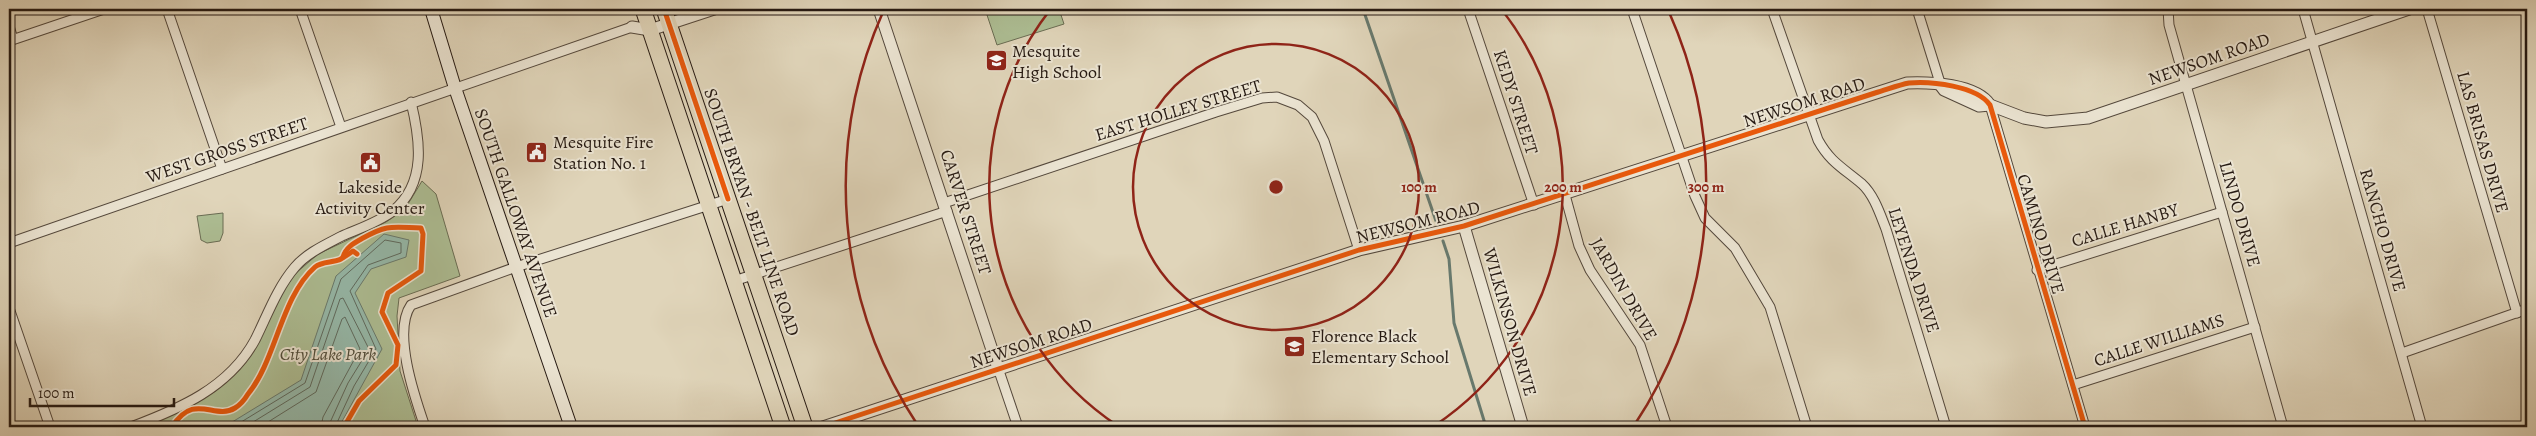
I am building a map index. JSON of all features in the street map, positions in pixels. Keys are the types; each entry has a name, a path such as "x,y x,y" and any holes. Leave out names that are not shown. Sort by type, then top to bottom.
{"main road":[{"name":"SOUTH GALLOWAY AVENUE","path":"431,9 455,88 571,427"},
{"name":"SOUTH BRYAN - BELT LINE ROAD","path":"664,9 805,427"},
{"path":"643,11 783,427"},
{"path":"676,108 696,102"},
{"path":"757,350 776,344"}],"street":[{"path":"9,26 11,40 104,9"},
{"path":"167,9 222,169"},
{"path":"300,9 341,127"},
{"path":"660,9 643,11 632,27 650,30 714,9"},
{"name":"CARVER STREET","path":"879,9 1018,427"},
{"name":"KEDY STREET","path":"1468,9 1534,205"},
{"path":"1632,9 1694,196 1705,218 1735,248 1770,307 1807,427"},
{"name":"LEYENDA DRIVE","path":"1772,9 1808,115 1825,153 1838,168 1863,185 1878,207 1946,427"},
{"path":"1917,9 1941,86"},
{"name":"LINDO DRIVE","path":"2168,9 2169,25 2283,427"},
{"name":"RANCHO DRIVE","path":"2303,9 2422,427"},
{"name":"NEWSOM ROAD","path":"823,427 1359,250 1464,226 1534,205 1907,83 1923,82 1941,86 1954,86 1985,98 1990,105 2024,118 2046,122 2061,122 2088,118 2409,9"},
{"name":"LAS BRISAS DRIVE","path":"2427,9 2517,313"},
{"name":"WEST GROSS STREET","path":"9,243 411,102 632,27"},
{"name":"EAST HOLLEY STREET","path":"734,281 1207,115 1262,98 1277,97 1298,104 1312,117 1324,141 1359,250"},
{"path":"131,427 161,416 210,390 228,376 253,342 286,278 296,266 314,251 392,211 402,201 416,176 420,149 419,132 411,102"},
{"name":"CAMINO DRIVE","path":"1990,105 2037,270 2085,427"},
{"name":"JARDIN DRIVE","path":"1565,195 1579,246 1590,270 1640,344 1667,427"},
{"path":"425,427 416,399 406,350 404,321 406,311 411,305 516,267 728,199"},
{"name":"CALLE HANBY","path":"2037,270 2222,212"},
{"name":"WILKINSON DRIVE","path":"1464,226 1522,427"},
{"path":"9,308 50,427"},
{"path":"2402,353 2527,309"},
{"name":"CALLE WILLIAMS","path":"2072,385 2255,326"}],"green space":[{"path":"985,9 1059,9 1064,24 997,45"},
{"name":"City Lake Park","path":"422,181 436,194 460,276 399,298 397,316 400,371 418,427 145,427 216,391 242,367 281,294 295,274 318,254 386,222 405,209"},
{"path":"223,213 223,233 220,241 207,243 201,240 197,216"}],"water":[{"path":"384,234 409,240 406,257 371,269 355,293 382,349 339,427 224,427 301,380 336,276"}],"waterway":[{"path":"1363,9 1436,221"},
{"path":"1443,241 1449,259 1454,323 1486,427"}],"cycle path":[{"path":"664,9 728,199"},
{"path":"823,427 1359,250 1464,226 1909,83 1953,86 1975,93 1990,105 2085,427"},
{"path":"343,257 348,248 385,228 421,228 423,234 421,271 388,293 382,312 398,345 396,365 359,401 344,427"},
{"path":"172,427 180,416 189,411 197,409 227,411 241,404 258,380 286,311 304,280 318,265 341,259 353,251 357,254"}],"place":[{"name":"Mesquite High School","path":"996,61"},
{"name":"Mesquite Fire Station No. 1","path":"537,152"},
{"name":"Lakeside Activity Center","path":"370,162"},
{"name":"Florence Black Elementary School","path":"1295,346"}]}
